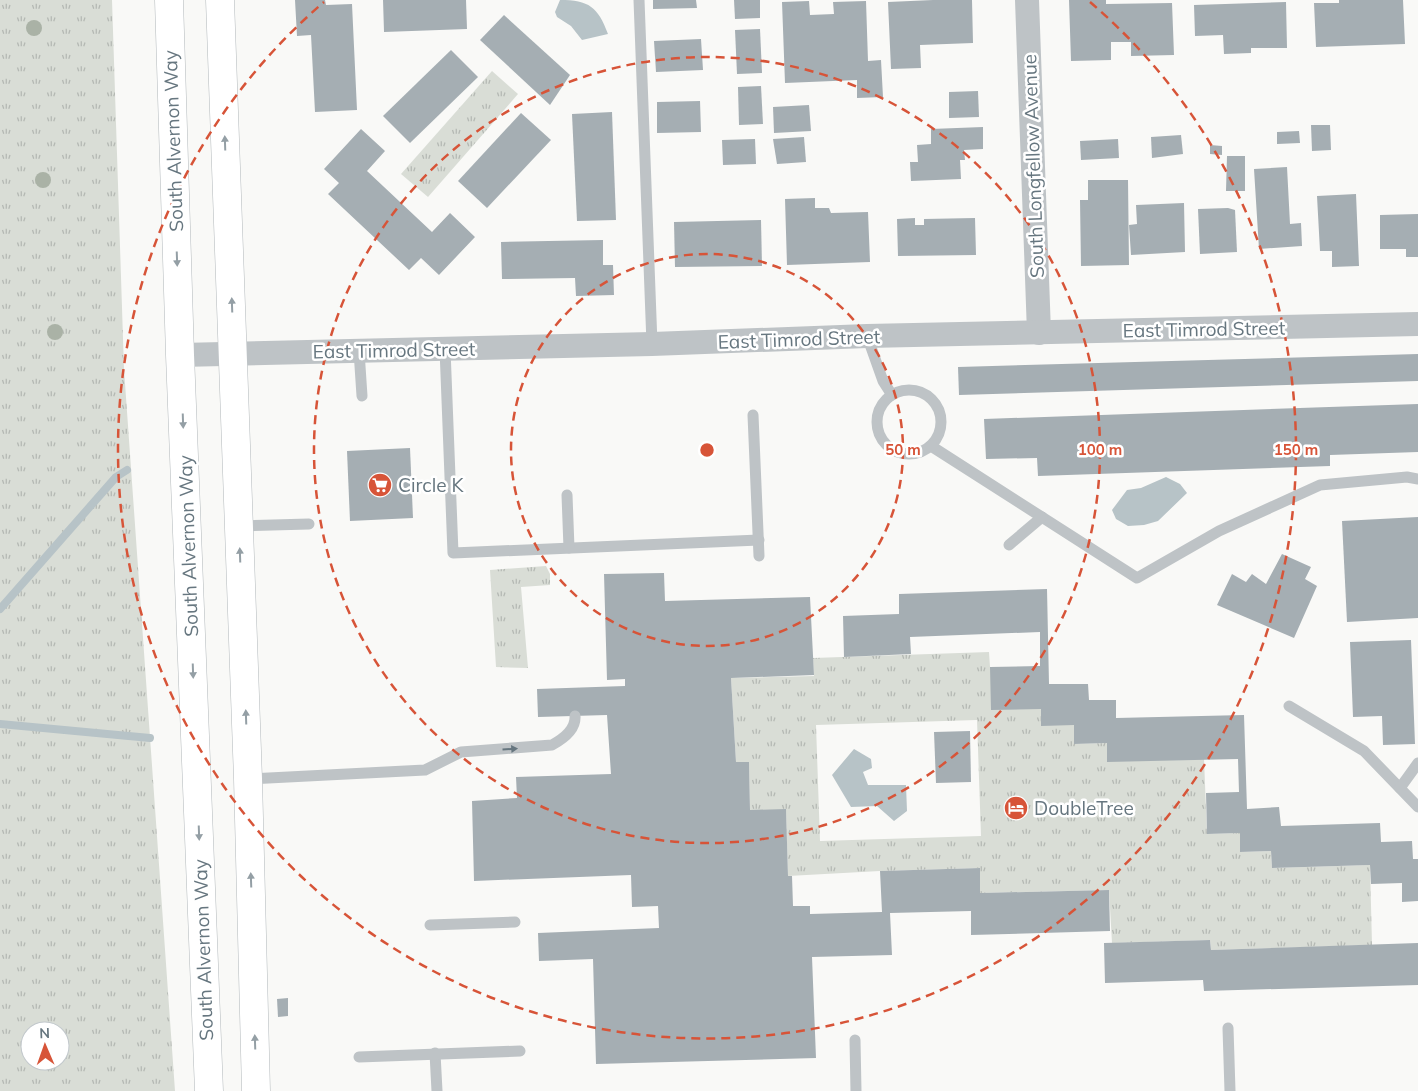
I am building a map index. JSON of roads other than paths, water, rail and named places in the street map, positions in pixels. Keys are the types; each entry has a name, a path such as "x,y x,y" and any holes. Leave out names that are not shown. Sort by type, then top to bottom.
{"main road":[{"name":"South Alvernon Way","path":"169,0 180,355 209,1091"},
{"path":"220,0 248,778 256,1091"}],"street":[{"name":"South Longfellow Avenue","path":"1026,0 1039,333"},
{"name":"East Timrod Street","path":"180,355 652,344 867,336 1418,324"}],"lane":[{"path":"639,0 652,344"},
{"path":"867,336 883,381 892,395"},
{"path":"446,349 453,553 758,540"},
{"path":"359,351 362,396"},
{"path":"902,390 915,390 927,395 936,404 941,418 940,430 931,446 919,453 899,452 891,448 880,436 877,424 880,409 892,395 902,390"},
{"path":"754,415 759,556"},
{"path":"931,446 1137,578 1219,531 1320,485 1407,477 1418,479"},
{"path":"567,495 569,548"},
{"path":"1009,545 1042,517"},
{"path":"239,526 309,524"},
{"path":"1288,706 1364,751 1418,807"},
{"path":"248,778 425,770 461,752 552,745 562,740 570,731 576,720 575,716"},
{"path":"1400,788 1418,763"},
{"path":"430,925 515,922"},
{"path":"1228,1028 1230,1091"},
{"path":"855,1040 856,1091"},
{"path":"359,1056 520,1050"},
{"path":"435,1054 437,1091"}],"waterway":[{"path":"0,609 116,477 127,470"},
{"path":"0,724 150,738"}],"place":[{"name":"Circle K","path":"380,485"},
{"name":"DoubleTree","path":"1016,808"}]}
